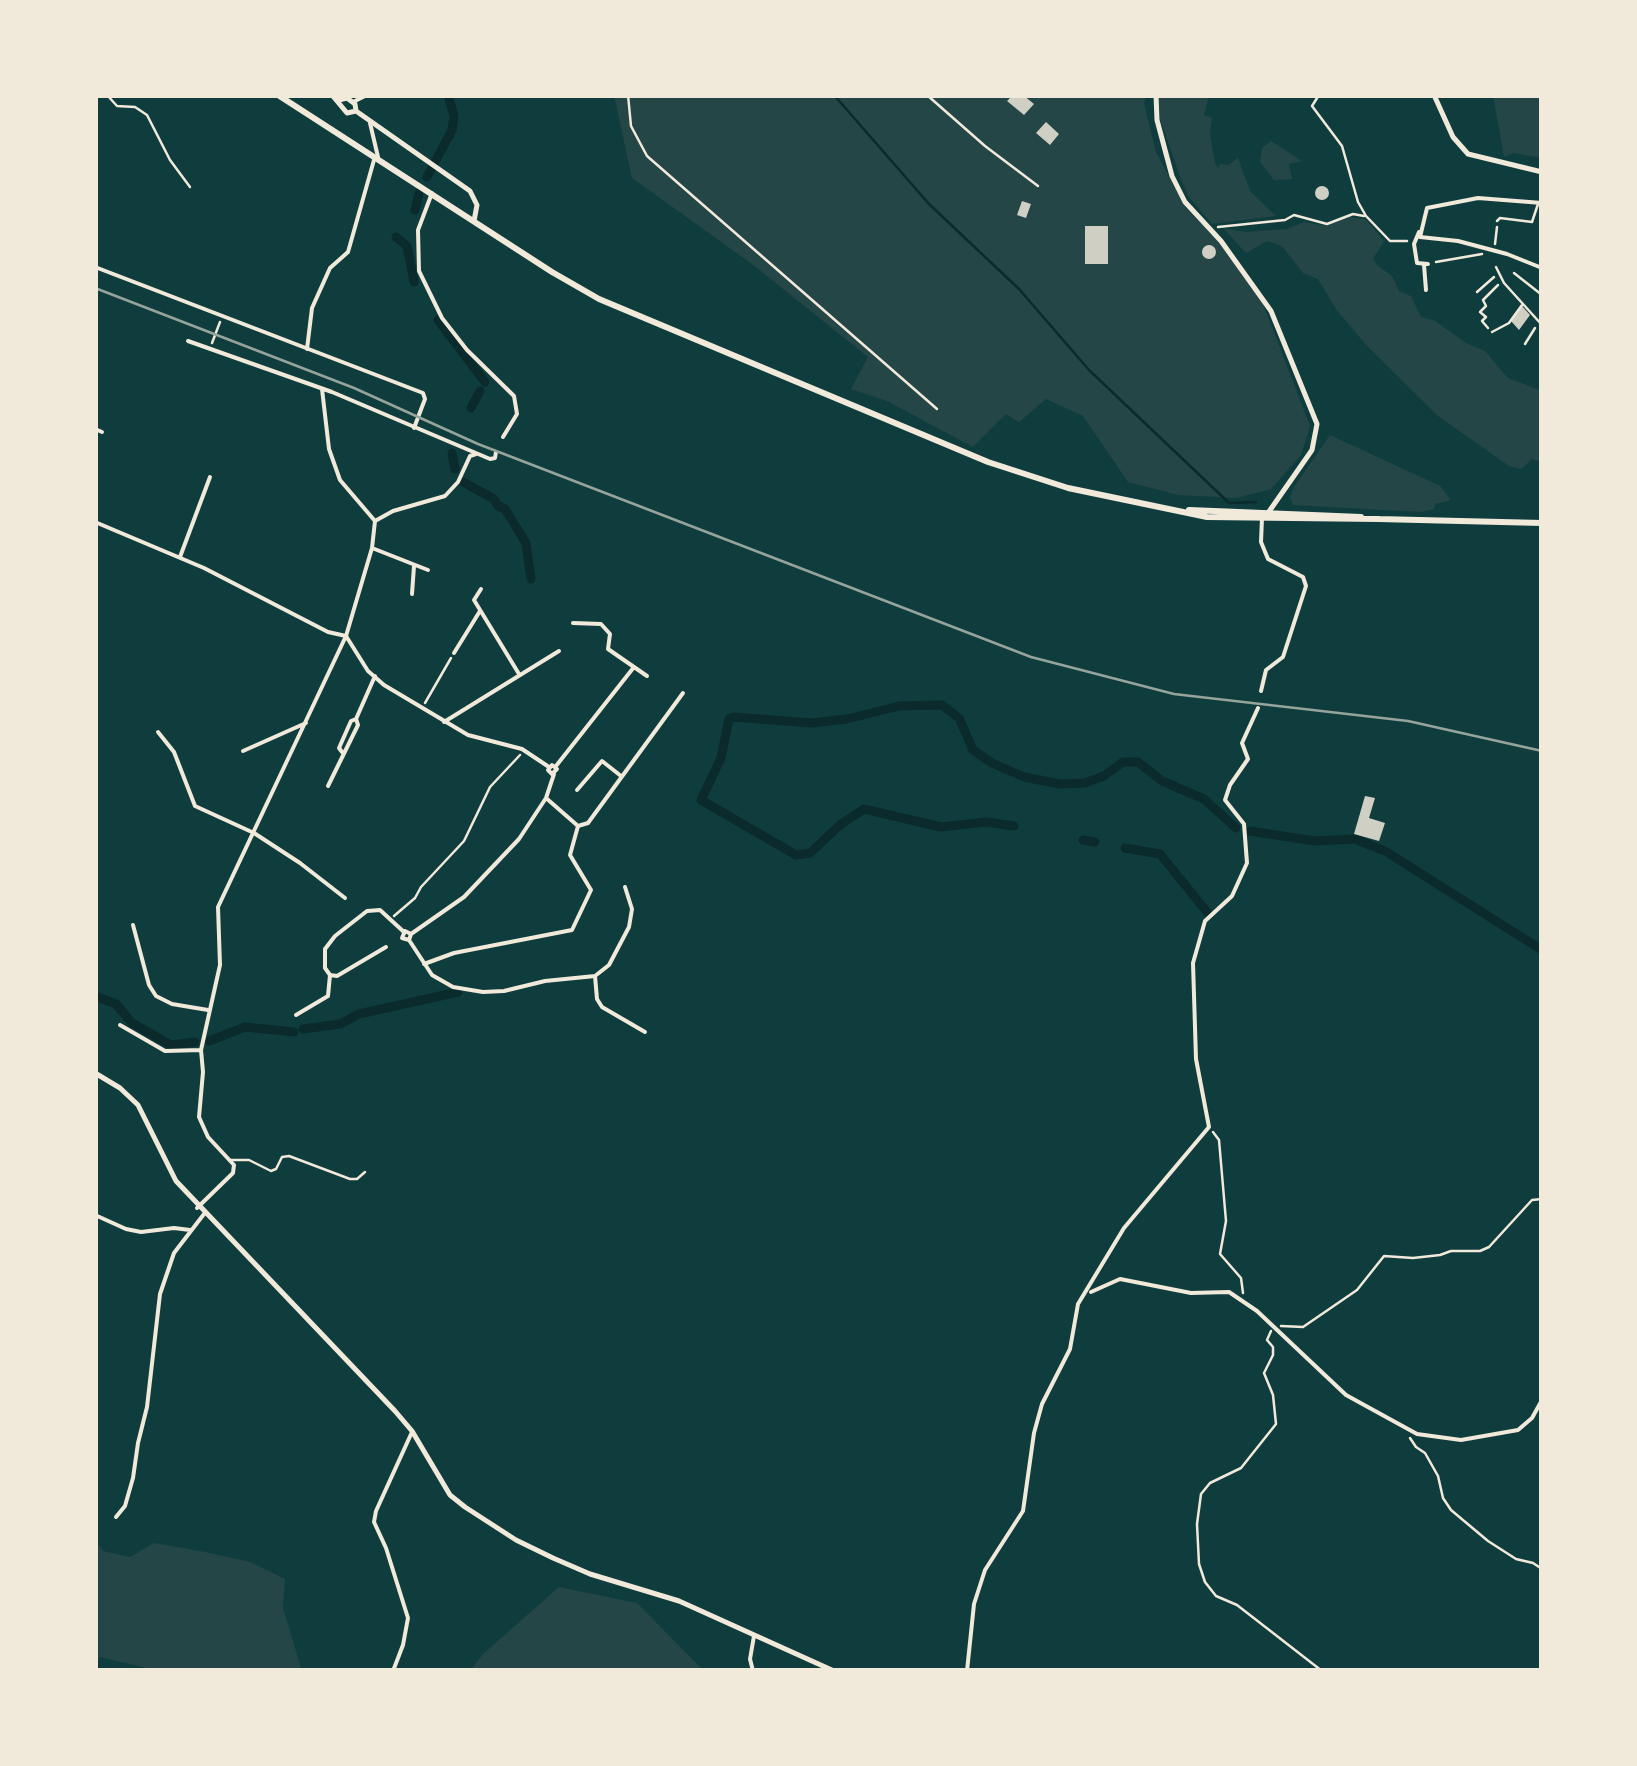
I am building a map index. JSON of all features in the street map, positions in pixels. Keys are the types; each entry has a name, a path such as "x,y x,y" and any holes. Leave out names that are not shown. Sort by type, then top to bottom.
{"main road":[{"path":"278,95 544,267 630,314 988,462 1068,488 1206,517 1314,514 1379,519"},
{"path":"1170,510 1542,523"}],"street":[{"path":"107,95 118,106 135,107 147,115 170,160 190,187"},
{"path":"332,95 347,114 356,111"},
{"path":"353,102 367,95"},
{"path":"1156,95 1157,120 1172,176 1185,202 1232,254 1270,310 1316,424 1312,450 1263,516 1261,542 1268,559 1303,577 1306,586 1283,656 1266,670 1261,691"},
{"path":"1434,95 1453,137 1468,154 1542,172"},
{"path":"339,100 353,102 356,111 470,191 477,205 474,221"},
{"path":"307,350 312,308 330,268 348,252 376,156 370,121"},
{"path":"432,192 418,230 419,271 442,318 466,350 514,396 517,414 503,437"},
{"path":"1426,290 1426,264 1417,263 1418,238 1427,208 1478,198 1540,203 1532,222 1500,218 1497,221"},
{"path":"1418,238 1458,241 1542,268"},
{"path":"95,267 424,393 415,426"},
{"path":"1496,268 1540,323"},
{"path":"1492,332 1508,323 1523,304"},
{"path":"188,341 322,389 490,460 496,452"},
{"path":"198,1208 233,1172 234,1165 208,1137 199,1117 201,1050 220,965 218,907 346,636 372,548 375,521 340,480 329,449 322,389"},
{"path":"95,429 102,432"},
{"path":"375,521 445,496 458,482 470,456 476,454"},
{"path":"180,557 210,477"},
{"path":"95,522 180,557 328,632 346,636 384,686 468,735 522,750 549,767 556,766"},
{"path":"372,548 428,570"},
{"path":"412,594 414,566"},
{"path":"482,590 474,600 520,675"},
{"path":"454,653 480,610"},
{"path":"573,623 601,624 610,634 608,649 647,676"},
{"path":"444,722 559,652"},
{"path":"410,937 482,880 519,839 546,798 556,766 634,667"},
{"path":"328,786 358,725 356,719 375,676"},
{"path":"424,964 454,953 572,930 591,890 570,855 578,826 592,819 682,693"},
{"path":"967,1671 974,1604 985,1570 1023,1510 1034,1433 1042,1404 1066,1360 1078,1304 1124,1228 1209,1127 1196,1059 1193,963 1205,921 1232,896 1247,863 1244,824 1225,800 1248,759 1242,743 1258,708"},
{"path":"243,752 306,723"},
{"path":"158,732 174,752 191,802 254,833 300,862 345,898"},
{"path":"577,790 602,761 621,776"},
{"path":"549,767 548,772 554,774"},
{"path":"546,798 578,826"},
{"path":"296,1015 328,996 330,975 323,959 325,948 373,908 410,937 432,976 483,992 594,976 609,965 630,927 632,909 625,887"},
{"path":"133,925 148,985 156,996 172,1004 208,1010"},
{"path":"330,975 336,976 386,947"},
{"path":"594,976 602,1007 645,1032"},
{"path":"120,1026 165,1051 201,1050"},
{"path":"95,1073 138,1105 176,1181 412,1432 450,1495 516,1540 590,1574 679,1601 834,1671"},
{"path":"229,1160 245,1160 271,1171 282,1157 289,1156 346,1178 357,1179 365,1172"},
{"path":"116,1517 125,1506 148,1407 160,1294 174,1253 204,1214"},
{"path":"95,1215 126,1230 190,1230"},
{"path":"1087,1294 1120,1278 1191,1292 1229,1292 1244,1299 1346,1395 1417,1434 1443,1440 1518,1430 1532,1418 1542,1400"},
{"path":"393,1671 408,1618 374,1522 412,1432"},
{"path":"753,1671 750,1659 754,1636"}],"path":[{"path":"628,95 631,126 647,156 937,409"},
{"path":"927,95 1038,186"},
{"path":"1319,95 1312,106 1342,146 1358,202 1366,216 1390,242 1418,238"},
{"path":"1208,230 1284,220 1294,215 1327,224 1353,214 1366,216"},
{"path":"1495,250 1497,221"},
{"path":"1426,264 1480,254 1492,257"},
{"path":"1476,292 1499,273"},
{"path":"1514,273 1542,296"},
{"path":"1492,332 1480,312 1486,306 1484,300 1502,280"},
{"path":"209,348 222,315"},
{"path":"1525,344 1540,323"},
{"path":"422,708 454,653"},
{"path":"390,920 415,898 464,841 490,786 517,761 522,750"},
{"path":"1209,1127 1218,1140 1221,1157 1226,1221 1220,1254 1241,1278 1244,1299"},
{"path":"1322,1671 1238,1605 1216,1596 1205,1582 1199,1564 1197,1524 1201,1494 1210,1483 1241,1468 1276,1424 1273,1395 1264,1372 1273,1356 1273,1347 1267,1340 1274,1326 1303,1326 1358,1290 1384,1256 1413,1258 1451,1251 1480,1251 1528,1204 1542,1199"},
{"path":"1399,1425 1426,1454 1438,1476 1442,1498 1452,1510 1488,1542 1542,1569"}],"shaded area":[{"path":"614,95 1146,95 1144,104 1156,152 1185,207 1222,246 1260,296 1310,426 1301,455 1271,489 1236,498 1178,495 1128,482 1083,416 1046,399 1019,422 1006,414 973,447 887,401 851,389 868,357 752,264 632,178"},
{"path":"1158,95 1209,95 1204,115 1212,118 1215,164 1218,168 1238,158 1250,191 1276,216 1212,224 1189,197 1181,180 1160,118"},
{"path":"1493,95 1542,95 1542,158 1513,153 1504,157"},
{"path":"1271,141 1302,161 1289,164 1292,179 1274,180 1260,162 1262,148"},
{"path":"1349,217 1365,219 1382,238 1384,242 1373,258 1392,276 1399,291 1411,296 1421,317 1435,321 1485,351 1508,378 1542,391 1542,462 1532,459 1521,469 1509,466 1438,416 1367,346 1336,309 1318,279 1303,273 1282,246 1267,241 1246,253 1223,228 1246,232 1287,229 1304,222 1327,226"},
{"path":"1330,435 1440,486 1451,500 1422,512 1293,505 1290,497 1294,487"},
{"path":"95,1540 103,1551 130,1557 154,1543 205,1552 250,1562 285,1579 283,1608 302,1671 159,1671 100,1657 95,1661"},
{"path":"559,1587 637,1603 704,1671 470,1671 483,1654"}],"building":[{"path":"1013,95 1023,95 1034,104 1024,115 1007,101"},
{"path":"1046,122 1059,134 1050,145 1036,133"},
{"path":"1322,186 1329,193 1322,200 1315,193"},
{"path":"1022,201 1031,204 1026,218 1017,215"},
{"path":"1085,226 1108,226 1108,264 1085,264"},
{"path":"1209,245 1216,252 1209,259 1202,252"},
{"path":"1522,306 1530,315 1519,330 1511,321"},
{"path":"1365,796 1375,798 1369,818 1385,823 1379,841 1354,834"}],"waterway":[{"path":"427,177 452,130 454,116 448,95"},
{"path":"834,95 929,204 1019,289 1089,370 1229,503 1256,502"},
{"path":"415,210 419,193"},
{"path":"396,237 407,246 414,282"},
{"path":"438,320 485,382"},
{"path":"471,408 480,391"},
{"path":"452,453 455,469"},
{"path":"463,482 505,509 526,543 531,579"},
{"path":"1014,826 986,822 941,827 864,809 810,853 796,855 701,800 721,758 729,719 734,717 811,723 899,706 942,705 959,718 973,750 1024,777 1060,784 1085,783 1104,776 1123,762 1138,762 1162,781 1204,799 1236,828"},
{"path":"1250,831 1315,841 1355,839 1385,851 1542,950"},
{"path":"1083,840 1095,842"},
{"path":"1125,848 1160,854 1207,912"},
{"path":"303,1029 340,1024 359,1014 458,992"},
{"path":"95,996 116,1004 132,1023 171,1045 195,1042"},
{"path":"209,1041 245,1027 294,1032"}],"railway":[{"path":"95,288 354,388 478,444 1031,657 1174,694 1408,721 1542,751"}]}
